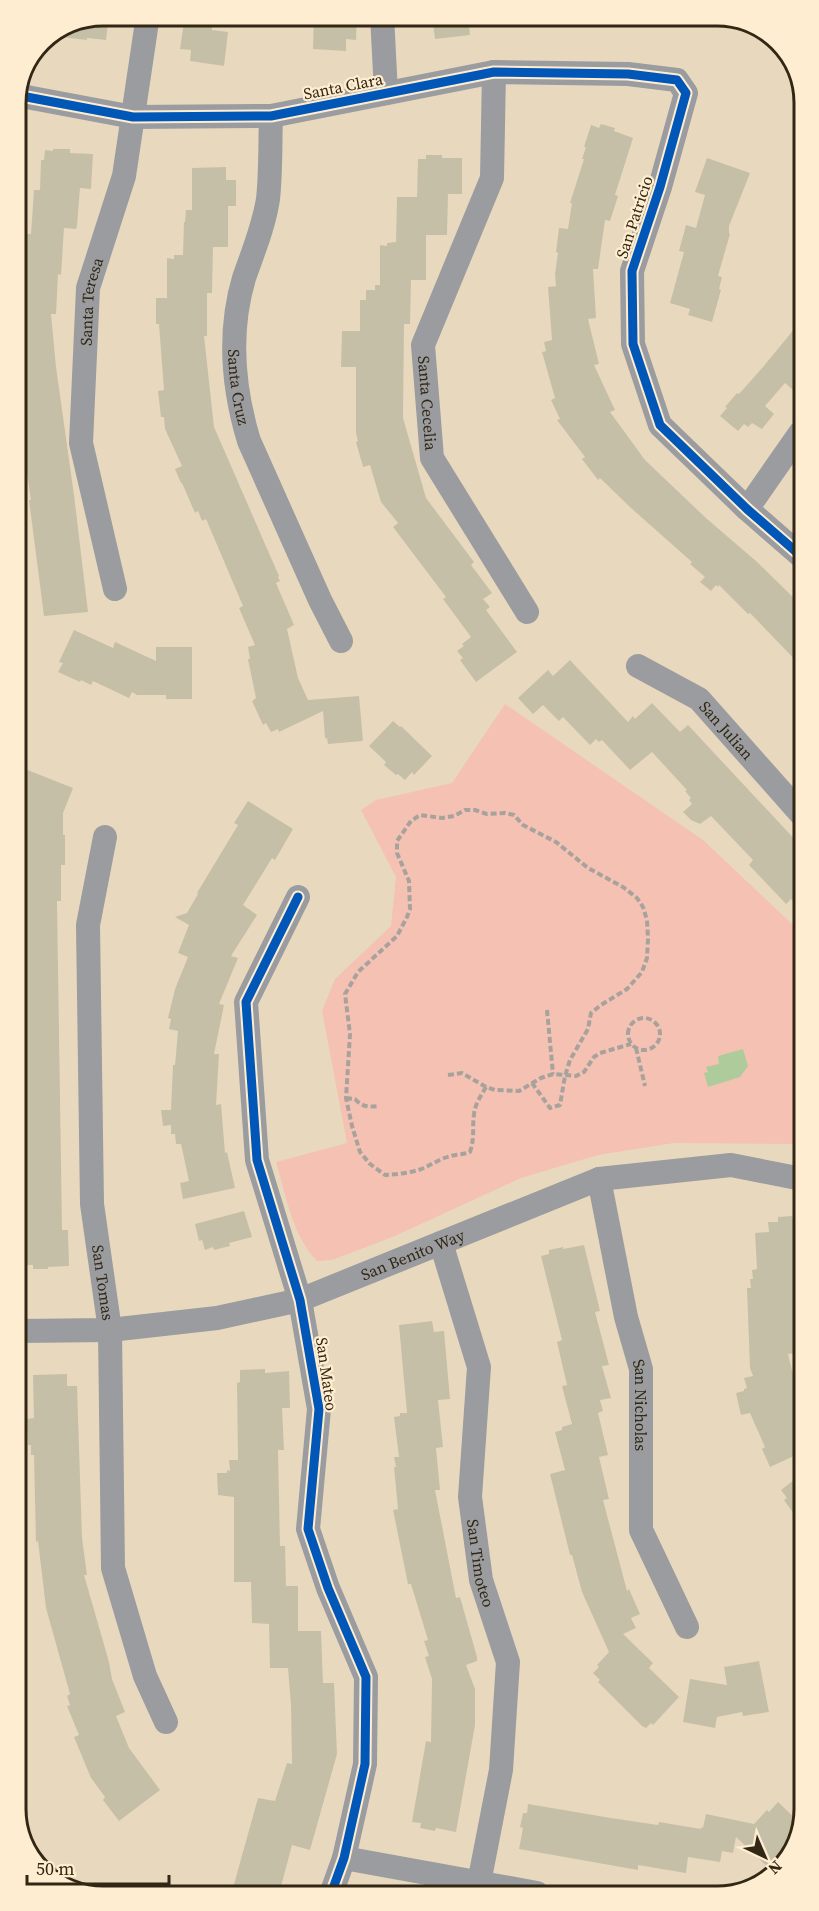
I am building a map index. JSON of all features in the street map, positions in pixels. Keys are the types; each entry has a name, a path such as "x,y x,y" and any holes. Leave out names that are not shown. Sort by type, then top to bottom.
{"street":[{"name":"Santa Teresa","path":"115,589 81,442 88,288 124,176 147,25"},
{"path":"383,25 386,93"},
{"name":"Santa Clara","path":"26,97 134,117 272,116 494,72 628,74 677,80"},
{"name":"Santa Cecelia","path":"494,72 492,178 423,345 432,458 527,612"},
{"name":"San Patricio","path":"677,80 686,93 660,188 632,271 633,344 660,425 747,509 794,549"},
{"name":"Santa Cruz","path":"272,116 267,200 237,310 234,345 236,386 249,441 320,600 341,641"},
{"path":"747,509 794,442"},
{"name":"San Julian","path":"638,666 699,699 794,806"},
{"name":"San Tomas","path":"105,837 88,925 92,1204 110,1329 113,1568 145,1676 166,1722"},
{"name":"San Mateo","path":"298,897 246,1002 257,1160 300,1300 319,1410 308,1529 328,1588 366,1677 365,1764 344,1858 334,1885"},
{"name":"San Benito Way","path":"26,1331 110,1329 217,1318 300,1300 599,1179 731,1165 794,1177"},
{"name":"San Nicholas","path":"599,1179 626,1317 641,1369 641,1530 687,1627"},
{"name":"San Timoteo","path":"441,1243 479,1367 470,1497 481,1580 508,1662 501,1770 479,1882"},
{"path":"344,1858 498,1886"}],"path":[{"path":"486,1088 477,1103 474,1115 474,1140 470,1152 433,1162 425,1168 385,1175 370,1164 360,1152 346,1098 350,1034 345,994 358,972 396,936 410,909 409,881 397,853 397,841 411,821 420,815 442,818 454,816 465,810 475,810 493,815 505,813 514,815 532,830 556,842 588,868 623,887 637,898 643,907 648,939 647,958 642,972 627,989 591,1013 588,1029 570,1060 560,1105 550,1108 532,1083"},
{"path":"547,1010 553,1074"},
{"path":"640,1018 652,1020 659,1030 658,1042 648,1049 636,1048 631,1044 628,1032 634,1021 640,1018"},
{"path":"448,1075 462,1074 486,1088 519,1091 553,1074 576,1076 584,1072 594,1057 600,1053 631,1044"},
{"path":"636,1048 645,1086"},
{"path":"346,1098 355,1099 360,1105 368,1107 379,1106"}],"shaded area":[{"path":"505,704 703,840 793,925 794,1144 674,1143 598,1155 521,1178 395,1236 332,1260 317,1261 308,1251 296,1227 276,1162 347,1143 322,1011 335,979 391,926 396,877 361,810 376,800 452,783"},
{"path":"743,1049 748,1066 740,1077 708,1087 704,1073 708,1072 706,1067 719,1064 718,1056"}],"building":[{"path":"108,25 106,40 87,38 87,40 62,37 87,27"},
{"path":"184,25 212,25 212,30 228,32 224,66 190,61 191,50 180,49"},
{"path":"314,25 357,25 356,40 346,39 346,51 313,49"},
{"path":"433,26 469,26 470,35 435,39"},
{"path":"601,124 615,128 614,131 633,138 615,195 618,196 610,221 605,220 598,269 593,269 596,318 588,319 599,364 594,365 615,410 610,412 645,460 794,598 794,659 719,585 711,591 700,582 705,577 690,564 692,562 600,478 598,480 582,459 585,457 557,420 560,419 551,400 555,398 542,352 546,351 544,342 552,340 548,287 556,286 559,228 568,229 572,203 570,203 584,159 582,159 586,147 584,147 591,125 599,128"},
{"path":"53,149 70,149 70,153 93,154 91,189 80,188 76,229 64,228 56,314 51,314 88,612 44,616 26,467 26,234 31,234 34,190 40,190 41,160 44,160 45,150 53,151"},
{"path":"426,155 462,158 462,194 448,194 447,235 426,235 426,280 411,280 410,324 404,324 403,418 426,498 474,562 471,565 492,593 483,599 490,607 486,610 517,652 476,682 460,660 463,658 457,651 471,637 443,599 446,597 393,527 398,523 381,502 370,465 363,467 356,442 358,441 356,367 341,367 342,331 360,331 360,300 366,300 366,290 375,290 375,285 380,285 380,245 387,246 387,243 396,242 397,197 417,197 418,159 426,159"},
{"path":"707,158 750,173 729,226 730,234 718,276 722,277 719,289 721,290 712,322 688,315 690,309 670,303 684,252 679,251 686,225 696,228 705,195 695,192"},
{"path":"226,167 226,180 236,180 236,206 228,206 228,247 213,247 212,293 207,293 207,336 204,336 214,427 279,576 280,581 276,583 294,625 287,629 298,678 308,700 359,696 363,741 328,744 325,738 323,711 279,732 278,729 271,732 266,723 263,725 252,701 256,698 248,659 250,659 248,647 255,645 239,608 243,606 206,519 202,521 198,511 195,513 181,483 175,469 182,466 165,429 164,417 161,417 158,391 164,390 159,324 156,324 156,298 167,298 167,258 174,259 174,255 183,255 186,210 192,210 192,168"},
{"path":"794,329 794,391 785,383 765,406 774,414 762,429 752,423 748,427 744,424 738,431 720,416 737,393 739,394"},
{"path":"74,630 113,648 115,642 156,661 156,647 192,647 192,699 166,699 166,695 137,695 132,692 129,698 93,681 91,685 58,672 63,663 59,662"},
{"path":"570,660 628,722 633,716 635,719 652,703 680,732 688,725 794,839 794,902 791,899 786,904 749,865 753,860 711,816 700,824 691,820 683,812 692,804 689,800 691,798 685,791 687,790 652,752 630,770 602,740 599,742 596,739 590,745 563,717 559,721 543,705 533,714 518,698 548,670 553,676"},
{"path":"393,721 432,756 414,775 412,772 405,780 384,765 386,762 369,746"},
{"path":"26,769 73,788 63,813 65,865 61,865 61,901 57,901 62,1230 68,1230 69,1266 33,1269 33,1265 26,1265"},
{"path":"248,801 293,829 275,860 272,858 243,905 257,915 231,956 238,958 219,1004 224,1005 214,1054 219,1054 216,1105 221,1104 225,1153 227,1152 235,1188 183,1199 180,1183 189,1181 181,1144 176,1144 175,1134 171,1134 171,1125 163,1126 161,1110 171,1110 173,1065 175,1065 178,1031 169,1029 171,1019 168,1018 175,989 188,957 178,953 189,925 175,917 187,913 238,825 234,823"},
{"path":"244,1211 252,1237 229,1243 230,1246 205,1250 202,1240 199,1241 195,1224"},
{"path":"792,1216 794,1220 794,1353 788,1354 794,1378 794,1456 770,1467 762,1449 765,1447 750,1413 741,1415 736,1393 747,1388 744,1378 753,1376 750,1368 747,1288 751,1288 752,1270 757,1269 755,1233 769,1232 768,1222 778,1222 778,1217"},
{"path":"584,1245 600,1311 595,1312 609,1365 602,1366 611,1398 600,1400 603,1411 598,1413 608,1455 599,1457 609,1499 603,1500 627,1591 629,1589 640,1614 631,1618 636,1628 623,1634 653,1663 649,1668 679,1697 653,1725 651,1723 646,1728 598,1682 600,1680 593,1673 609,1652 582,1592 572,1555 570,1555 550,1474 565,1470 555,1432 572,1424 562,1386 567,1385 557,1342 562,1340 541,1256 549,1254 549,1250"},
{"path":"432,1321 434,1332 444,1331 450,1399 438,1400 443,1447 436,1448 440,1490 435,1490 456,1598 460,1597 477,1657 477,1661 466,1665 475,1689 475,1725 456,1832 420,1828 421,1823 412,1822 426,1741 431,1742 432,1679 425,1657 429,1656 424,1641 428,1640 411,1584 408,1584 393,1510 398,1509 394,1457 399,1457 394,1417 400,1416 400,1413 407,1413 399,1325"},
{"path":"265,1369 265,1373 289,1371 290,1408 282,1408 284,1450 278,1450 280,1546 285,1546 286,1586 298,1586 298,1631 321,1631 323,1683 334,1683 337,1754 310,1850 292,1845 281,1885 234,1885 258,1798 275,1801 287,1763 292,1764 288,1668 270,1668 269,1624 252,1623 251,1582 234,1582 234,1497 218,1495 217,1473 227,1473 227,1470 230,1471 229,1460 238,1460 237,1383 240,1382 240,1370"},
{"path":"67,1374 67,1386 77,1386 82,1538 87,1575 84,1575 112,1679 125,1712 116,1716 129,1748 160,1790 119,1821 103,1800 105,1797 91,1778 74,1737 79,1735 67,1706 70,1705 67,1696 70,1694 46,1608 38,1541 36,1542 34,1455 31,1455 31,1445 28,1445 27,1419 34,1418 33,1375"},
{"path":"794,1480 794,1514 784,1500 787,1498 781,1490"},
{"path":"759,1661 769,1712 743,1716 742,1712 717,1717 715,1728 683,1722 690,1679 727,1685 724,1667"},
{"path":"778,1802 793,1817 786,1843 767,1866 736,1837 733,1853 722,1851 720,1862 688,1857 686,1873 638,1865 638,1870 519,1849 523,1828 520,1827 523,1813 527,1813 528,1804 658,1825 659,1822 701,1829 706,1814 754,1824 767,1810 769,1812"}],"cycle path":[{"path":"26,97 133,117 271,116 494,72 628,74 677,80 686,93 660,187 632,271 633,344 660,425 747,509 794,550"},
{"path":"298,897 246,1002 257,1160 300,1300 319,1409 308,1529 328,1588 366,1677 365,1764 344,1858 334,1885"}]}
